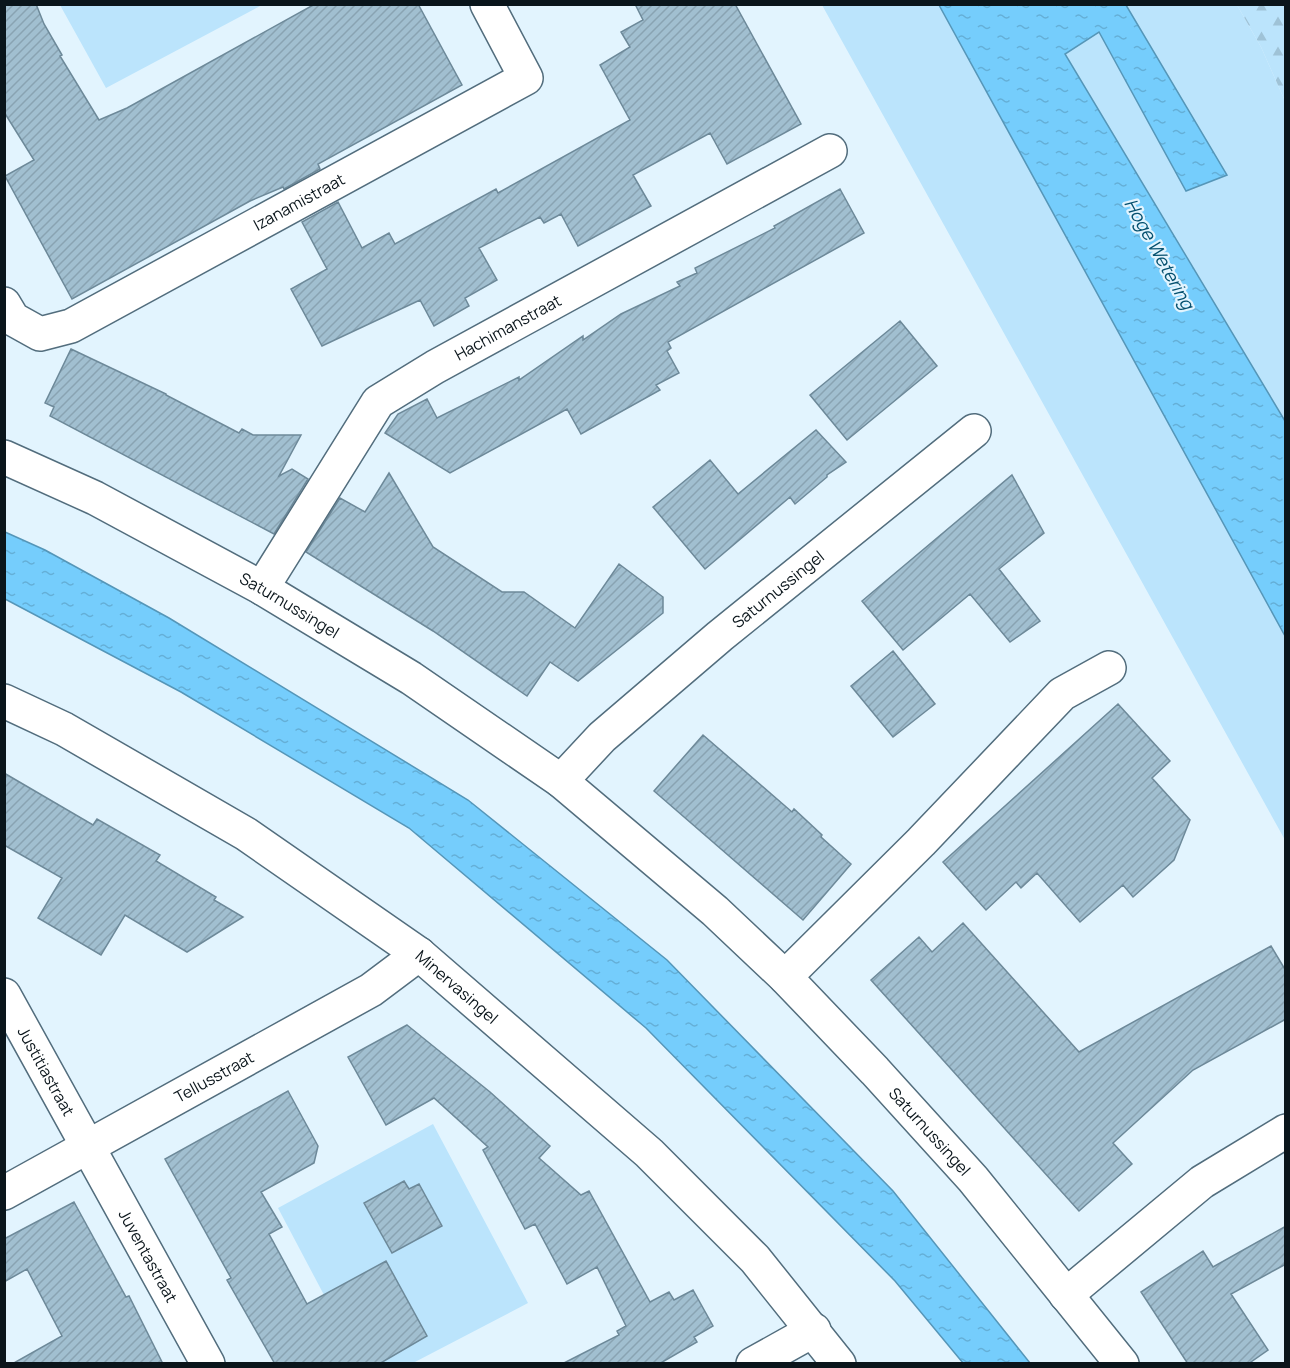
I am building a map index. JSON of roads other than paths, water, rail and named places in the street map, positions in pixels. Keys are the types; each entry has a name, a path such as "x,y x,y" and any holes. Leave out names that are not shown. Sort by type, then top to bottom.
{"street":[{"name":"Izanamistraat","path":"4,304 13,319 40,334 71,327 526,78 487,4"},
{"name":"Hachimanstraat","path":"262,588 378,402 435,367 830,151"},
{"name":"Saturnussingel","path":"561,781 602,737 720,636 974,431"},
{"name":"Saturnussingel","path":"4,457 95,498 262,588 411,678 561,781 715,911 785,977 875,1071 973,1179 1122,1364"},
{"path":"785,977 921,842 1062,693 1109,668"},
{"name":"Minervasingel","path":"4,701 64,729 246,834 419,954 649,1153 755,1259 814,1330 838,1364"},
{"name":"Tellusstraat","path":"4,1193 371,990 419,954"},
{"name":"Justitiastraat","path":"4,995 88,1148"},
{"path":"1066,1295 1202,1182 1286,1131"},
{"name":"Juventastraat","path":"88,1148 208,1364"},
{"path":"753,1364 814,1330"}],"water":[{"name":"Hoge Wetering","path":"939,5 1126,5 1227,175 1186,191 1099,32 1065,54 1285,421 1285,636"},
{"path":"5,532 45,550 169,618 468,800 667,960 893,1191 1030,1363 963,1363 895,1281 646,1028 409,828 181,692 5,599"}]}
